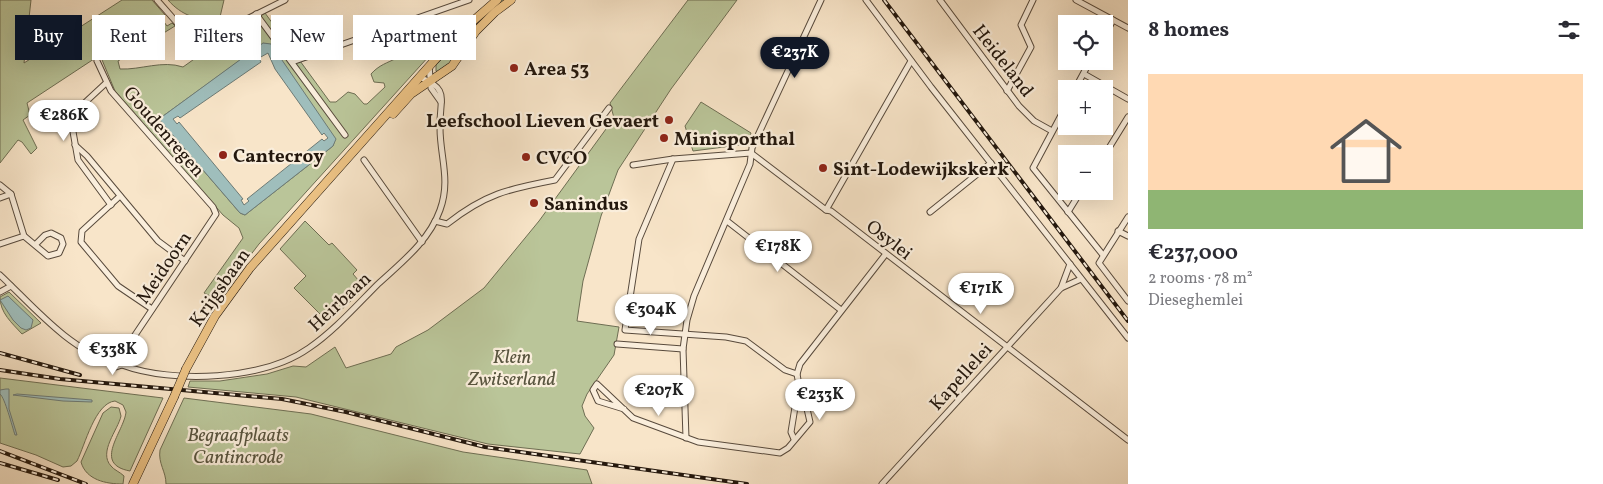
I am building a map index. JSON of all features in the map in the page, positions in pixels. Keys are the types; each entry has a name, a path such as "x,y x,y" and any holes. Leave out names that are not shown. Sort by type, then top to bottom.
{"main road":[{"name":"Krijgsbaan","path":"369,136 411,94 432,82 452,66 476,31 495,12 511,0"},
{"name":"Krijgsbaan","path":"134,484 186,369 215,316 250,268 369,136 419,77 492,1"}],"street":[{"path":"157,0 179,25 210,33 221,33 285,0"},
{"path":"292,62 469,0"},
{"path":"686,438 683,349 684,334 694,296 750,164 751,154 821,0"},
{"path":"866,0 911,62 1128,338"},
{"name":"Heideland","path":"940,0 1007,90 1034,121 1052,131"},
{"path":"1007,90 1031,47 1021,25 1033,0"},
{"path":"1076,0 1104,15"},
{"path":"256,14 345,135"},
{"path":"1113,20 1128,28"},
{"name":"Goudenregen","path":"97,61 106,83 213,207 215,217"},
{"path":"826,210 911,62"},
{"name":"Heirbaan","path":"117,360 122,365 154,374 208,376 258,368 291,358 317,341 422,242 435,221 443,200 446,179 440,130 440,102 431,88 432,82 429,66"},
{"path":"1081,80 1086,70"},
{"path":"1084,74 1128,98"},
{"path":"419,77 432,82"},
{"path":"106,83 77,110 72,126 78,160 84,171 111,205"},
{"path":"435,221 447,224 470,206 498,192 555,180 609,108"},
{"path":"1111,145 1128,118"},
{"path":"1058,120 1033,168 1103,255"},
{"path":"75,145 87,156 158,241 185,261"},
{"path":"634,166 673,159 751,154"},
{"name":"Osylei","path":"751,154 826,210 831,211 1128,440"},
{"path":"673,159 639,240 625,330 746,341 785,370 797,374"},
{"path":"364,160 422,242"},
{"path":"930,212 991,163"},
{"path":"0,185 11,194 24,236 36,245 51,256 59,253 63,244 61,238 51,233 45,235 36,245"},
{"path":"0,198 11,194"},
{"path":"120,196 82,232 81,242 118,286 152,310"},
{"path":"1068,212 1075,200"},
{"path":"1128,216 1103,255 1100,264 1128,301"},
{"name":"Meidoorn","path":"117,360 215,217"},
{"path":"727,220 841,310"},
{"path":"1118,231 1128,236"},
{"path":"0,244 24,236"},
{"path":"624,409 598,401 593,390 597,384 634,418 686,438 698,442 780,453 788,448 794,438 799,436 810,422 805,400 801,397 797,374 800,364 886,255"},
{"name":"Kapellelei","path":"1062,288 1070,264"},
{"path":"0,275 68,338 95,355 117,360"},
{"name":"Kapellelei","path":"882,484 1062,288 1081,279"},
{"path":"0,292 11,286"},
{"path":"617,344 683,349"},
{"path":"794,438 791,432 796,401 801,397"}],"green space":[{"path":"0,0 31,0 29,15 15,15 15,60 24,60 24,63 29,60 82,60 82,26 92,19 92,60 27,103 30,115 23,120 37,148 31,154 22,142 18,140 0,163"},
{"path":"122,0 152,0 165,15 99,15"},
{"path":"168,0 224,0 220,15 188,15"},
{"path":"501,0 504,0 481,20"},
{"name":"Klein Zwitserland","path":"688,0 737,0 671,89 618,170 601,216 583,281 577,321 619,327 614,355 587,394 582,406 585,416 594,428 580,454 488,444 296,397 188,387 190,381 220,381 267,374 293,366 306,367 335,347 346,368 391,354 396,347 428,330 484,288 539,221 614,118 610,103"},
{"path":"265,13 271,21 271,52 264,43 261,45 261,15"},
{"path":"165,23 167,26 172,23 175,26 165,32"},
{"path":"102,60 120,60 118,61 120,69 128,69 167,64 183,67 193,60 241,60 159,119 240,213 245,215 333,146 335,139 277,60 299,60 330,102 336,102 348,92 355,94 364,104 367,104 385,87 384,83 374,82 371,74 380,66 393,60 425,60 259,244 217,299 204,293 243,238 239,228 223,215 115,91"},
{"path":"441,60 456,60 439,73 436,71 436,65"},
{"path":"701,102 751,133 747,144 693,151 685,126"},
{"path":"305,221 329,245 332,243 357,270 353,274 365,288 328,322 294,288 306,276 280,249"},
{"path":"9,292 41,323 22,334 7,317 2,308 0,297"},
{"path":"0,378 163,398 130,471 119,467 113,462 113,446 126,412 123,405 115,401 108,403 96,417 77,461 71,466 63,467 36,455 0,443"},
{"name":"Begraafplaats Cantincrode","path":"184,398 311,414 463,452 587,470 592,484 166,484 160,459 160,450"},
{"path":"111,407 119,408 121,416 110,441 107,454 112,467 124,476 123,484 97,480 87,473 81,462 103,413"}],"water":[{"path":"261,44 271,44 271,60 268,53 261,57"},
{"path":"240,60 260,60 261,62 180,118 178,116 173,119 177,124 179,122 243,199 241,200 244,205 249,201 247,199 322,139 324,141 328,138 324,133 322,135 275,69 271,60 282,60 336,139 333,146 245,215 240,213 159,119"},
{"path":"8,296 33,320 31,328 26,330 21,328 13,320 0,300"},
{"path":"9,389 9,409 17,435 15,435 6,406 0,394 0,390"},
{"path":"13,395 92,400 92,402 63,401"}],"railway":[{"path":"884,0 1128,321"},
{"path":"0,353 80,375"},
{"path":"0,370 60,379 282,399 346,412 485,447 747,484"},
{"path":"0,451 86,484"},
{"path":"0,463 58,480"}],"place":[{"name":"Area 53","path":"514,68"},
{"name":"Leefschool Lieven Gevaert","path":"669,120"},
{"name":"Minisporthal","path":"664,138"},
{"name":"Cantecroy","path":"223,155"},
{"name":"CVCO","path":"526,157"},
{"name":"Sint-Lodewijkskerk","path":"823,168"},
{"name":"Sanindus","path":"534,203"}]}
